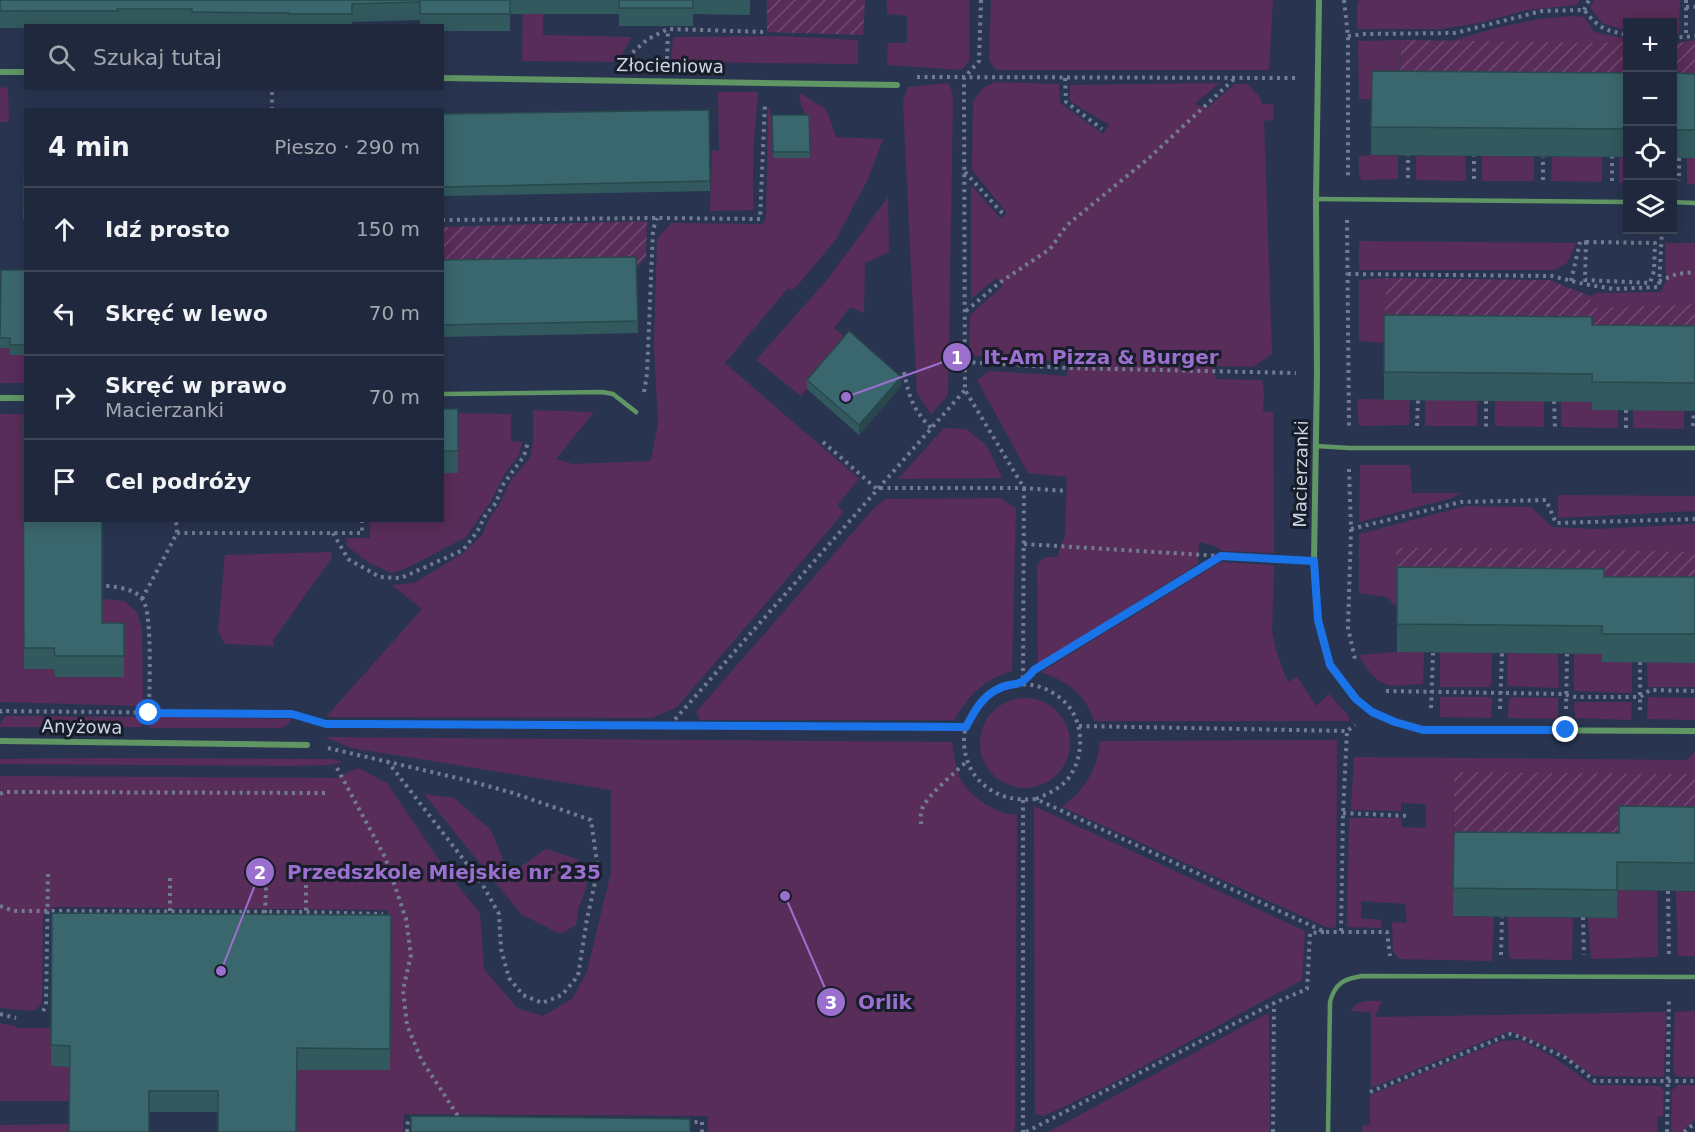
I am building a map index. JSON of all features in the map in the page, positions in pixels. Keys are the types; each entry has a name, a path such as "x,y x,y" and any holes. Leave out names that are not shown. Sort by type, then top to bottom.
{"street":[{"name":"Macierzanki","path":"1319,0 1314,561 1318,620 1330,665 1356,699 1372,712 1395,722 1430,730 1695,731"},
{"path":"0,72 24,72"},
{"name":"Złocieniowa","path":"444,78 897,85"},
{"path":"0,398 24,398"},
{"name":"Anyżowa","path":"0,741 307,745"}],"lane":[{"path":"1316,199 1623,202"},
{"path":"1677,202 1695,203"},
{"path":"444,394 602,392 613,394 636,412"},
{"path":"1316,446 1349,448 1695,448"},
{"path":"1328,1132 1330,1002 1334,990 1347,979 1362,976 1695,977"}],"path":[{"path":"981,0 979,61 964,78 965,390 1024,488 1023,684"},
{"path":"1584,10 1589,0"},
{"path":"1686,0 1686,37"},
{"path":"1686,7 1695,7"},
{"path":"1584,10 1597,25 1606,30 1623,34"},
{"path":"1348,36 1455,33 1542,11 1584,10"},
{"path":"622,80 632,53 648,39 668,29 767,32"},
{"path":"666,81 668,29"},
{"path":"1677,38 1695,36"},
{"path":"897,85 904,76 964,78 1318,77 1348,80"},
{"path":"1065,78 1066,102 1102,129"},
{"path":"965,311 1050,249 1066,225 1149,158 1234,78"},
{"path":"444,220 760,219 764,82"},
{"path":"272,90 272,108"},
{"path":"1408,155 1408,185"},
{"path":"1474,156 1474,185"},
{"path":"1543,157 1543,187"},
{"path":"1612,157 1612,188"},
{"path":"1679,158 1680,188"},
{"path":"965,171 1004,215"},
{"path":"636,412 647,374 652,230 657,218"},
{"path":"1348,274 1552,276 1614,288 1659,287 1662,234"},
{"path":"1571,281 1580,242"},
{"path":"1586,243 1655,243 1654,271 1650,283 1585,280 1586,243"},
{"path":"1659,281 1677,274 1695,272"},
{"path":"965,362 1068,368 1266,373"},
{"path":"904,372 910,399 919,416 932,429"},
{"path":"670,725 965,390"},
{"path":"1416,429 1418,400"},
{"path":"1486,400 1486,431"},
{"path":"1554,401 1555,432"},
{"path":"1626,410 1626,432"},
{"path":"1693,432 1694,411"},
{"path":"333,533 348,559 380,577 401,579 463,550 477,532 486,514 496,503 502,486 524,456 528,442"},
{"path":"823,442 879,489 1024,488 1067,491"},
{"path":"1352,529 1461,502 1546,500 1556,523 1695,519"},
{"path":"142,599 177,533 177,522"},
{"path":"177,533 362,533 362,522"},
{"path":"1023,544 1350,564"},
{"path":"1023,684 1034,670 1221,556"},
{"path":"93,584 128,590 142,599 148,617 149,713"},
{"path":"1430,730 1433,652"},
{"path":"1499,730 1502,653"},
{"path":"1566,730 1567,654"},
{"path":"1640,662 1640,730"},
{"path":"1023,684 1041,687 1058,696 1071,709 1078,726 1081,742 1078,759 1070,777 1055,790 1036,799 1023,800 999,796 979,782 967,761 964,744 966,727 977,704 998,689 1023,684"},
{"path":"0,713 1,711 292,714 326,724 966,727"},
{"path":"1078,726 1347,731 1341,931"},
{"path":"307,745 388,762 513,793 591,820 598,869 578,976 562,995 542,1003 523,995 509,978 501,949 499,914 481,882 388,762"},
{"path":"921,824 921,810 967,761"},
{"path":"337,768 385,857 406,919 411,955 403,990 407,1025 422,1059 460,1120 450,1120"},
{"path":"0,794 4,792 326,793"},
{"path":"1036,799 1325,932"},
{"path":"1023,800 1025,1132 1274,1003 1307,989 1310,933 1387,932 1389,954 1393,959"},
{"path":"1343,813 1409,816"},
{"path":"265,924 267,866"},
{"path":"306,870 306,921"},
{"path":"42,1011 46,1006 48,874"},
{"path":"170,875 170,922"},
{"path":"1667,1132 1670,977 1668,891"},
{"path":"0,906 14,911 383,914"},
{"path":"1501,965 1503,917"},
{"path":"1583,917 1585,965"},
{"path":"1274,1003 1274,1132"},
{"path":"0,1014 16,1018"},
{"path":"1370,1092 1510,1034 1566,1058 1595,1082 1695,1081"},
{"path":"407,1132 408,1120 418,1120"},
{"path":"679,1122 702,1122 702,1132"},
{"path":"1684,1132 1695,1123"}],"shaded area":[{"path":"523,0 543,0 543,35 632,37 617,62 522,61"},
{"path":"767,0 865,0 863,35 767,32"},
{"path":"887,0 969,0 969,61 961,70 887,65 888,43 907,43 907,16 887,14"},
{"path":"991,0 1273,0 1269,70 996,70 989,60"},
{"path":"1360,0 1580,0 1577,5 1527,10 1479,23 1440,29 1357,29 1357,3"},
{"path":"1594,0 1680,0 1679,34 1677,34 1677,18 1623,18 1623,30 1602,23 1590,7"},
{"path":"1584,17 1594,32 1623,38 1623,43 1453,41 1514,24 1545,18"},
{"path":"777,36 858,40 858,64 671,62 673,37"},
{"path":"1401,40 1399,99 1359,99 1358,41"},
{"path":"1401,40 1623,43 1623,101 1400,96"},
{"path":"1695,40 1695,102 1677,101 1677,43"},
{"path":"995,82 1059,84 1060,103 1103,134 1109,125 1070,101 1070,85 1219,83 1195,104 1207,108 1235,84 1247,84 1260,97 1262,104 1273,104 1273,120 1264,121 1272,354 1253,367 1212,366 1216,379 1262,380 1263,411 1273,412 1274,553 1223,551 1215,546 1199,542 1198,564 1038,664 1037,564 1046,557 1057,557 1065,535 1067,477 1028,473 977,380 989,371 1067,376 1068,362 975,356 969,348 970,315 1003,286 996,278 971,299 971,185 1001,219 1007,213 972,170 973,102 983,88"},
{"path":"949,83 953,96 948,395 931,414 917,393 903,100 908,87"},
{"path":"0,87 8,88 9,122 0,122"},
{"path":"718,92 758,92 753,153 753,210 710,211 712,150 719,151"},
{"path":"799,93 826,109 836,137 883,139 867,181 836,239 798,285 792,290 788,288 725,363 859,479 837,505 844,512 677,707 652,718 326,717 422,609 392,585 414,583 462,554 482,535 511,480 530,458 533,442 533,410 594,412 556,459 573,464 651,461 658,423 654,346 657,239 671,223 762,224 766,219 768,106 772,121 773,158 809,121 801,105"},
{"path":"1359,156 1398,156 1398,179 1362,180 1359,175"},
{"path":"1416,156 1465,156 1466,181 1416,180"},
{"path":"1482,156 1534,157 1534,181 1482,181"},
{"path":"1552,157 1602,157 1602,182 1551,181"},
{"path":"1619,157 1623,157 1623,183 1619,183"},
{"path":"1687,158 1695,158 1695,184 1687,184"},
{"path":"888,197 889,252 865,263 864,313 850,307 834,328 849,340 801,396 756,360 827,280"},
{"path":"647,221 646,256 636,269 444,272 444,227"},
{"path":"1359,241 1576,243 1567,263 1554,270 1359,270"},
{"path":"1665,243 1695,243 1695,304 1592,308 1590,296 1597,293 1661,292 1666,281"},
{"path":"1386,278 1384,343 1359,341 1359,280"},
{"path":"1386,278 1549,280 1590,296 1592,308 1695,304 1695,354 1384,343"},
{"path":"0,346 10,346 24,354 24,383 0,383"},
{"path":"1357,399 1410,400 1409,425 1359,426"},
{"path":"1425,400 1477,400 1477,426 1425,426"},
{"path":"1495,401 1544,401 1544,427 1495,426"},
{"path":"1561,401 1592,402 1592,410 1618,410 1617,428 1561,427"},
{"path":"1633,410 1684,410 1684,429 1633,428"},
{"path":"444,413 511,414 511,441 522,442 519,455 505,473 491,501 466,537 409,567 392,573 369,563 347,546 346,538 370,538 370,522 444,522"},
{"path":"0,414 24,414 26,522 24,669 54,669 55,677 102,644 102,609 93,598 124,601 137,612 142,631 143,706 0,702"},
{"path":"944,428 966,429 987,446 1002,478 898,479"},
{"path":"1360,465 1410,465 1412,493 1460,493 1452,498 1359,522"},
{"path":"1558,495 1695,496 1695,511 1558,518"},
{"path":"1000,498 1016,508 1012,671 985,683 954,720 700,720 696,712 876,506 886,499"},
{"path":"1466,506 1531,507 1552,527 1595,529 1695,524 1695,553 1396,548 1397,607 1386,597 1359,593 1359,534"},
{"path":"1396,548 1695,552 1695,605 1397,595"},
{"path":"332,552 331,559 273,640 274,646 225,644 218,631 225,555"},
{"path":"1221,562 1274,565 1272,632 1278,657 1288,682 1297,677 1316,706 1329,694 1348,715 1350,721 1094,721 1086,703 1074,690 1041,672"},
{"path":"1424,652 1423,684 1397,686 1384,684 1371,673 1359,655"},
{"path":"1440,652 1492,653 1491,687 1440,687"},
{"path":"1508,653 1558,654 1559,688 1507,686"},
{"path":"1574,654 1602,654 1602,662 1632,662 1632,693 1574,691"},
{"path":"1647,662 1695,663 1695,687 1648,687"},
{"path":"1440,697 1492,697 1491,718 1440,717"},
{"path":"1509,697 1558,698 1558,719 1508,718"},
{"path":"1648,697 1695,698 1695,720 1647,719"},
{"path":"1025,698 1042,701 1057,711 1067,726 1070,743 1067,760 1057,775 1042,785 1025,788 1008,785 993,775 983,760 980,743 983,726 993,711 1008,701"},
{"path":"1574,702 1632,702 1631,720 1575,718"},
{"path":"5,716 142,717 142,727 0,727"},
{"path":"150,717 291,719 290,723 282,728 150,728"},
{"path":"325,737 952,742 957,771 965,787 985,804 1001,812 1017,815 1015,1132 708,1132 708,1116 404,1114 403,1132 296,1132 297,1070 390,1070 391,936 387,910 53,907 43,915 42,1004 34,1011 0,1008 0,776 336,778 358,768 387,783 450,876 480,913 484,969 517,1008 543,1016 572,999 587,972 611,872 611,790 351,748"},
{"path":"1337,740 1336,928 1326,927 1062,807 1077,794 1093,770 1100,741"},
{"path":"1695,752 1695,774 1454,772 1453,916 1494,917 1492,961 1399,959 1393,951 1392,922 1407,923 1405,904 1361,901 1361,918 1381,920 1381,928 1347,927 1349,818 1402,818 1401,827 1426,828 1426,804 1401,803 1401,811 1351,810 1354,757 1687,760"},
{"path":"0,759 330,759 344,762 329,765 290,766 0,764"},
{"path":"1454,772 1695,774 1695,835 1454,860"},
{"path":"424,794 454,798 491,830 510,876 546,849 577,859 587,885 578,910 576,925 560,934 521,914"},
{"path":"1034,806 1305,931 1302,980 1111,1084 1044,1116 1035,1114"},
{"path":"1617,890 1657,891 1658,957 1591,959 1588,918 1617,918"},
{"path":"1676,891 1695,892 1695,956 1678,956"},
{"path":"1508,917 1573,918 1572,960 1509,959"},
{"path":"1364,1001 1382,1001 1375,1017 1666,1012 1664,1077 1594,1076 1556,1050 1509,1031 1371,1088 1371,1012 1351,1011 1354,1006"},
{"path":"1695,1011 1695,1077 1677,1077 1673,1071 1675,1012"},
{"path":"1269,1014 1270,1132 1048,1132 1264,1015"},
{"path":"0,1023 16,1026 16,1028 51,1028 51,1066 70,1067 69,1101 0,1101"},
{"path":"1521,1040 1553,1057 1593,1085 1660,1086 1664,1091 1663,1116 1657,1117 1657,1132 1362,1132 1363,1125 1370,1125 1370,1095 1501,1041"},
{"path":"1679,1085 1695,1085 1695,1120 1681,1132 1671,1132 1672,1090"},
{"path":"69,1124 69,1132 0,1132 0,1125"}],"building":[{"path":"0,0 510,0 510,14 420,14 420,2 352,4 352,14 192,12 192,9 0,11"},
{"path":"619,0 693,0 693,8 619,8"},
{"path":"1372,71 1623,73 1623,129 1371,127"},
{"path":"1677,73 1695,74 1695,130 1677,130"},
{"path":"709,110 710,181 444,187 444,114"},
{"path":"772,115 809,115 810,152 773,152"},
{"path":"636,257 638,321 444,325 444,260"},
{"path":"1,270 24,270 24,345 10,345 10,338 0,338"},
{"path":"1384,315 1592,317 1592,325 1695,326 1695,383 1592,382 1592,374 1384,372"},
{"path":"849,331 901,377 859,425 807,380"},
{"path":"444,409 458,409 458,451 444,451"},
{"path":"23,418 24,522 102,522 102,623 124,623 124,656 55,656 54,648 24,648"},
{"path":"1397,567 1604,569 1604,577 1695,577 1695,634 1602,634 1602,626 1397,624"},
{"path":"1619,806 1695,807 1695,863 1617,862 1617,890 1453,888 1454,832 1619,833"},
{"path":"52,913 391,915 390,1049 297,1048 296,1132 218,1132 218,1091 149,1091 149,1132 69,1132 70,1046 51,1045"},
{"path":"411,1116 690,1119 690,1132 411,1132"}],"place":[{"name":"It-Am Pizza & Burger","path":"846,397"},
{"name":"Orlik","path":"785,896"},
{"name":"Przedszkole Miejskie nr 235","path":"221,971"}],"route":[{"path":"149,713 292,714 326,724 966,727 977,704 998,689 1023,684 1034,670 1221,556 1314,561 1318,620 1330,665 1356,699 1372,712 1423,730 1566,730"}]}
